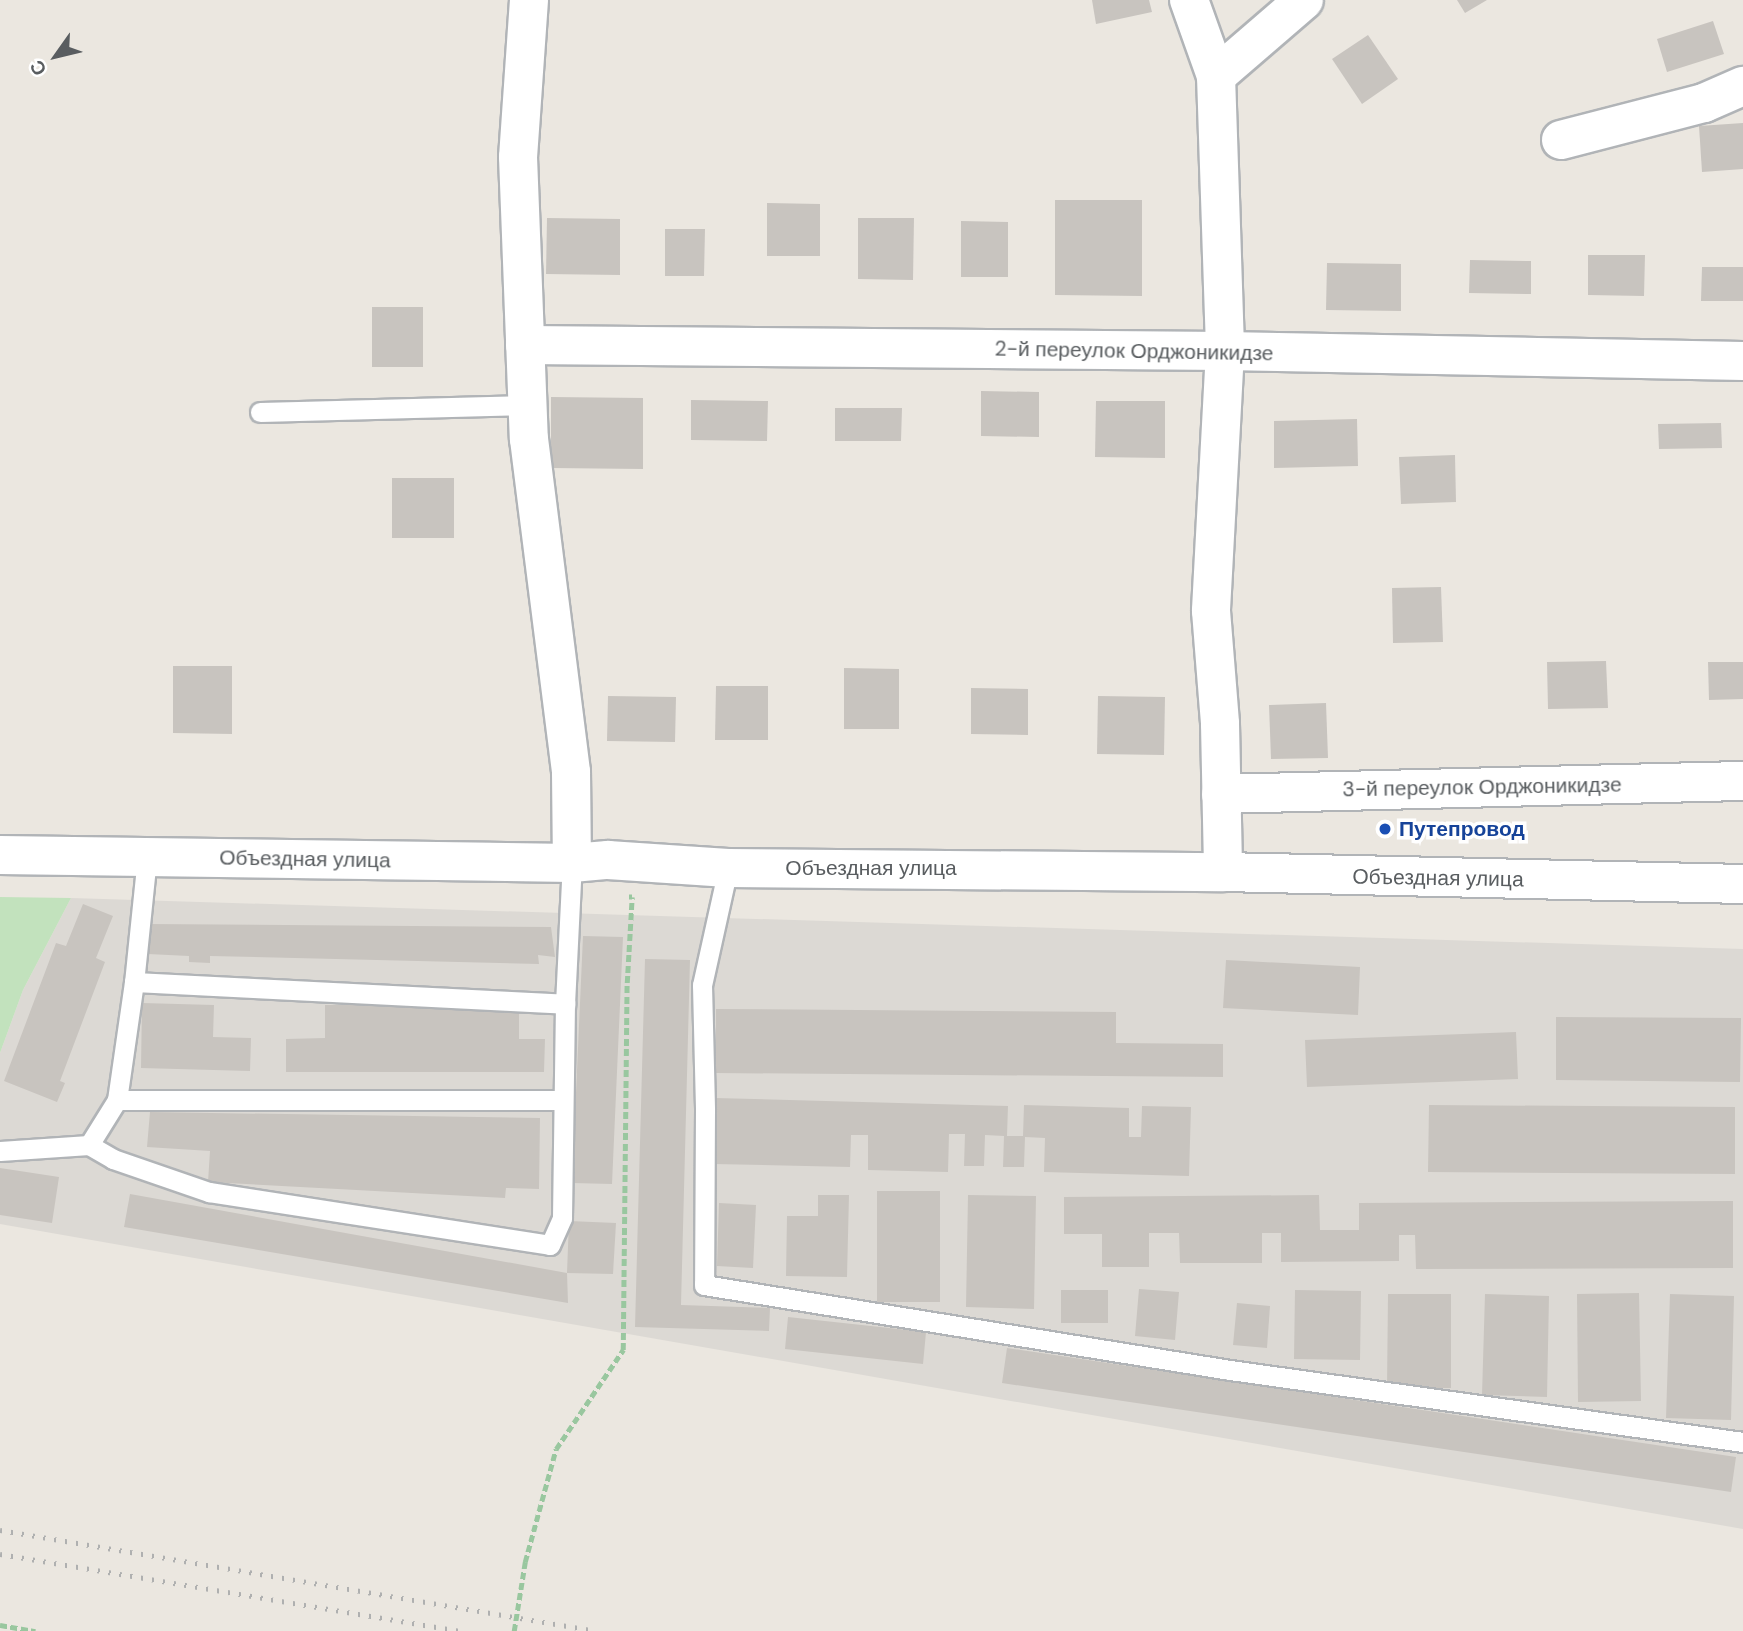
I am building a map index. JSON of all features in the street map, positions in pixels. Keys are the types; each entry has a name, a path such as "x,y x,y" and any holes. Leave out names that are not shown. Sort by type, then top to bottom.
{"street":[{"path":"529,0 518,158 529,439 571,772 572,863"},
{"path":"1189,0 1216,76 1225,351 1211,611 1222,794 1223,872"},
{"path":"1216,76 1304,0"},
{"path":"1561,140 1704,103 1743,86"},
{"name":"2-й переулок Орджоникидзе","path":"525,345 1225,351 1743,361"},
{"name":"3-й переулок Орджоникидзе","path":"1222,794 1743,780"},
{"name":"Объездная улица","path":"0,855 572,863 608,860 728,868 1223,872 1743,884"}],"lane":[{"path":"260,412 528,405"},
{"path":"89,1145 117,1100 134,982 146,857"},
{"path":"0,1151 89,1145 113,1159 209,1192 550,1245 562,1218 565,1004 572,863"},
{"path":"728,868 702,985 705,1285 1230,1370 1743,1442"},
{"path":"134,982 565,1004"},
{"path":"117,1100 563,1100"}],"path":[{"path":"514,1631 525,1562 556,1449 623,1350 626,1065 632,897 619,894"},
{"path":"0,1625 35,1631"}],"shaded area":[{"path":"71,898 1743,949 1743,1529 0,1224 0,1053 23,990"}],"green space":[{"path":"0,897 71,898 23,990 0,1053"}],"building":[{"path":"1092,0 1149,0 1152,12 1096,24"},
{"path":"1457,0 1487,0 1465,13"},
{"path":"1713,21 1724,54 1667,72 1657,39"},
{"path":"1368,35 1398,79 1362,104 1332,59"},
{"path":"1743,123 1743,169 1702,172 1699,126"},
{"path":"1055,200 1142,200 1142,296 1055,295"},
{"path":"767,203 820,204 820,256 767,256"},
{"path":"547,218 620,219 620,275 546,274"},
{"path":"858,218 914,218 913,280 858,279"},
{"path":"961,221 1008,222 1008,277 961,277"},
{"path":"665,229 705,229 704,276 665,276"},
{"path":"1588,255 1645,255 1644,296 1588,295"},
{"path":"1470,260 1531,261 1531,294 1469,293"},
{"path":"1327,263 1401,264 1401,311 1326,310"},
{"path":"1702,267 1743,267 1743,301 1701,301"},
{"path":"372,307 423,307 423,367 372,367"},
{"path":"981,391 1039,392 1039,437 981,436"},
{"path":"551,397 643,398 643,469 551,468"},
{"path":"691,400 768,401 767,441 691,440"},
{"path":"1096,401 1165,401 1165,458 1095,457"},
{"path":"835,408 902,408 901,441 835,441"},
{"path":"1357,419 1358,466 1274,468 1274,421"},
{"path":"1721,423 1722,448 1659,449 1658,424"},
{"path":"1455,455 1456,502 1401,504 1399,457"},
{"path":"392,478 454,478 454,538 392,538"},
{"path":"1441,587 1443,642 1393,643 1392,588"},
{"path":"1606,661 1608,708 1548,709 1547,662"},
{"path":"1708,662 1743,662 1743,699 1709,700"},
{"path":"173,666 232,666 232,734 173,733"},
{"path":"844,668 899,669 899,729 844,729"},
{"path":"716,686 768,686 768,740 715,740"},
{"path":"971,688 1028,689 1028,735 971,734"},
{"path":"608,696 676,697 675,742 607,741"},
{"path":"1098,696 1165,697 1164,755 1097,754"},
{"path":"1326,703 1328,758 1271,759 1269,705"},
{"path":"83,904 113,916 96,958 105,962 60,1081 65,1083 57,1102 4,1081 56,943 66,946"},
{"path":"146,924 551,927 555,957 538,955 539,964 210,956 210,963 189,962 189,956 148,954"},
{"path":"583,936 623,937 612,1184 572,1183"},
{"path":"645,959 690,960 681,1305 770,1308 769,1331 635,1327"},
{"path":"1226,960 1360,967 1358,1015 1223,1008"},
{"path":"142,1003 214,1005 213,1037 251,1038 250,1071 141,1068"},
{"path":"325,1005 519,1005 519,1039 545,1039 544,1072 286,1072 286,1039 325,1038"},
{"path":"716,1009 1116,1012 1116,1043 1223,1044 1223,1077 716,1073"},
{"path":"1556,1017 1741,1018 1740,1082 1556,1080"},
{"path":"1516,1032 1518,1079 1307,1087 1305,1040"},
{"path":"715,1098 1008,1106 1007,1136 1023,1136 1024,1105 1129,1108 1129,1137 1141,1137 1142,1106 1191,1107 1189,1176 1044,1172 1045,1138 1025,1137 1024,1167 1003,1167 1004,1136 985,1135 984,1166 964,1166 965,1134 949,1134 948,1172 868,1170 868,1135 851,1135 850,1167 713,1164"},
{"path":"1429,1105 1735,1107 1735,1174 1428,1172"},
{"path":"150,1112 540,1118 539,1189 506,1188 505,1198 208,1182 210,1151 147,1147"},
{"path":"0,1168 59,1177 52,1223 0,1215"},
{"path":"877,1191 940,1191 940,1302 877,1302"},
{"path":"130,1194 567,1273 568,1303 124,1227"},
{"path":"818,1195 849,1195 847,1277 786,1276 787,1216 818,1216"},
{"path":"968,1195 1036,1196 1034,1309 966,1307"},
{"path":"1319,1195 1320,1230 1359,1230 1359,1203 1733,1201 1733,1268 1416,1269 1415,1235 1399,1235 1399,1261 1281,1262 1281,1233 1262,1233 1262,1263 1180,1263 1179,1233 1149,1233 1149,1267 1102,1267 1102,1234 1064,1234 1064,1197"},
{"path":"719,1203 756,1205 753,1268 717,1266"},
{"path":"569,1221 616,1223 613,1274 567,1273"},
{"path":"1139,1289 1179,1292 1175,1340 1135,1336"},
{"path":"1061,1290 1108,1290 1108,1323 1061,1323"},
{"path":"1295,1290 1361,1291 1360,1360 1294,1359"},
{"path":"1639,1293 1641,1401 1578,1402 1577,1294"},
{"path":"1388,1294 1451,1294 1451,1388 1387,1388"},
{"path":"1485,1294 1549,1296 1547,1397 1482,1395"},
{"path":"1670,1294 1734,1296 1731,1420 1666,1418"},
{"path":"1237,1303 1270,1306 1267,1348 1233,1345"},
{"path":"788,1317 926,1332 923,1364 785,1349"},
{"path":"1007,1348 1736,1457 1731,1492 1002,1383"}],"railway":[{"path":"0,1530 597,1631"},
{"path":"0,1554 459,1631"}],"place":[{"name":"Путепровод","path":"1385,829"}]}
